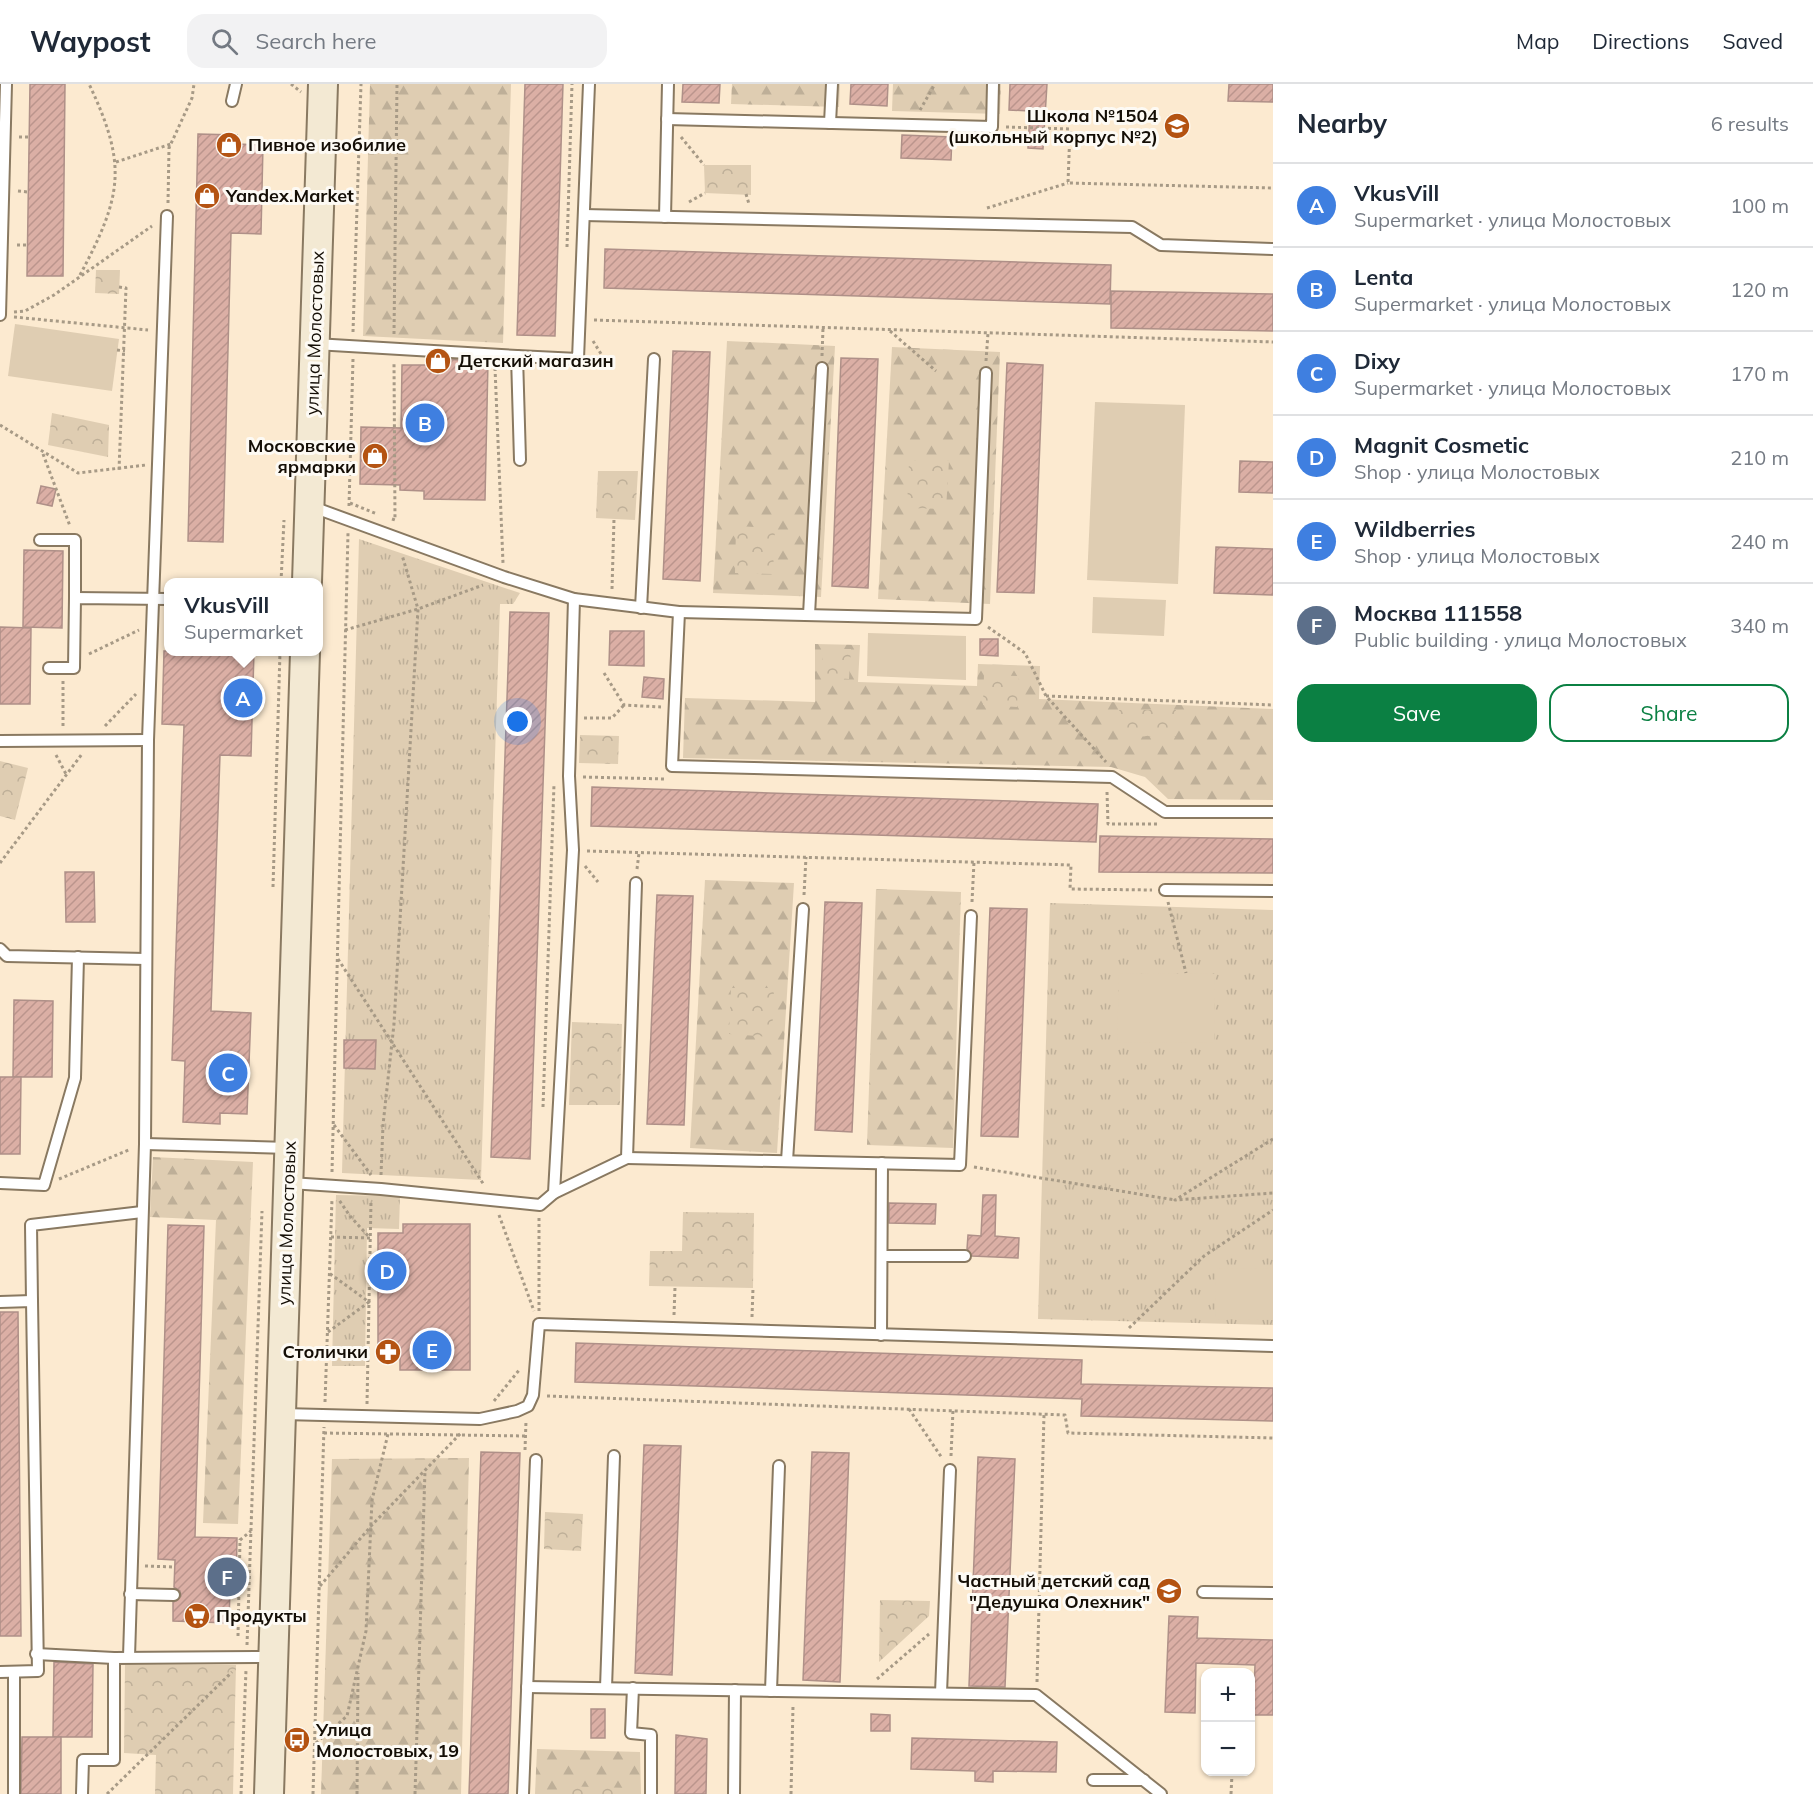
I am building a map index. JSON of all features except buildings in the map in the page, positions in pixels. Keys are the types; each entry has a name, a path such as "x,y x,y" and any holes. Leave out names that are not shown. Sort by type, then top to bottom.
{"street":[{"name":"улица Молостовых","path":"308,578 323,84"},
{"name":"улица Молостовых","path":"269,1794 260,1658 281,1414 305,656"}],"lane":[{"path":"0,315 6,84"},
{"path":"232,101 236,84"},
{"path":"315,344 578,359 589,84"},
{"path":"665,217 668,84"},
{"path":"830,123 832,84"},
{"path":"667,120 992,127 993,84"},
{"path":"584,215 1132,227 1161,245 1273,249"},
{"path":"129,1657 145,1144 148,740 167,216"},
{"path":"517,356 520,460"},
{"path":"641,608 654,359"},
{"path":"809,615 822,368"},
{"path":"310,506 504,577 574,599 679,612 976,619 986,373"},
{"path":"40,540 75,540 74,668 49,668"},
{"path":"75,598 164,599"},
{"path":"554,1193 573,850 569,776 574,599"},
{"path":"679,612 672,766 1112,777 1165,812 1273,812"},
{"path":"0,741 148,740"},
{"path":"627,1158 636,883"},
{"path":"1165,891 1273,891"},
{"path":"787,1161 803,909"},
{"path":"288,1183 494,1199 540,1205 554,1193 627,1158 960,1165 971,916"},
{"path":"0,949 8,956 146,958"},
{"path":"0,1183 44,1185 75,1078 78,957"},
{"path":"145,1144 290,1148"},
{"path":"881,1335 882,1163"},
{"path":"0,1672 38,1671 31,1225 142,1212"},
{"path":"882,1256 965,1256"},
{"path":"0,1302 32,1302"},
{"path":"281,1414 480,1419 527,1407 533,1395 538,1324 1273,1346"},
{"path":"606,1688 614,1456"},
{"path":"523,1794 536,1460"},
{"path":"771,1691 779,1466"},
{"path":"941,1693 950,1470"},
{"path":"1203,1592 1273,1593"},
{"path":"130,1594 174,1595"},
{"path":"36,1654 114,1658 260,1658"},
{"path":"82,1794 83,1760 114,1760 114,1658"},
{"path":"14,1672 14,1794"},
{"path":"527,1687 1036,1695 1161,1794"},
{"path":"633,1688 631,1733 651,1735 651,1794"},
{"path":"734,1794 735,1690"},
{"path":"1093,1780 1144,1780"}],"path":[{"path":"79,276 106,223 113,199 116,162 107,122 89,84"},
{"path":"0,315 26,310 54,295 167,216 171,144 192,98 194,84"},
{"path":"313,1794 332,1188 361,84"},
{"path":"349,503 395,520 397,84"},
{"path":"566,251 572,84"},
{"path":"911,125 935,84"},
{"path":"667,120 704,165"},
{"path":"992,127 1070,129 1068,183"},
{"path":"116,162 171,144"},
{"path":"984,209 1068,183 1273,188"},
{"path":"119,287 126,288 119,470"},
{"path":"15,317 163,331"},
{"path":"579,320 1273,342"},
{"path":"579,320 603,357"},
{"path":"822,368 823,328"},
{"path":"889,330 936,371"},
{"path":"986,373 988,333"},
{"path":"117,350 125,351"},
{"path":"345,630 418,609 504,577 494,355"},
{"path":"0,425 78,474 119,470 158,462"},
{"path":"43,452 75,540"},
{"path":"611,604 614,519"},
{"path":"367,1415 370,1238 392,1045 418,609 396,536"},
{"path":"976,619 1025,654 1046,696 1111,767"},
{"path":"74,661 152,624"},
{"path":"273,888 280,656"},
{"path":"63,668 64,739"},
{"path":"604,674 624,705"},
{"path":"0,863 92,740 150,680"},
{"path":"1046,696 1273,705"},
{"path":"571,717 612,718 624,705"},
{"path":"624,705 675,708"},
{"path":"49,740 66,774"},
{"path":"543,1109 554,774"},
{"path":"569,776 674,779"},
{"path":"1097,792 1109,792 1108,824 1166,825"},
{"path":"573,850 1071,865 1070,889 1165,891 1186,973"},
{"path":"803,909 806,857"},
{"path":"971,916 974,862"},
{"path":"337,958 494,1199 538,1324"},
{"path":"333,1125 376,1189"},
{"path":"1174,1200 1273,1140"},
{"path":"44,1185 145,1144"},
{"path":"960,1165 1174,1200 1273,1193"},
{"path":"332,1188 350,1216 370,1238"},
{"path":"241,1794 260,1658 249,1575 263,1205"},
{"path":"538,1324 540,1205"},
{"path":"1115,1341 1204,1256 1273,1210"},
{"path":"330,1237 370,1238"},
{"path":"329,1273 369,1302"},
{"path":"673,1328 675,1287"},
{"path":"752,1331 753,1288"},
{"path":"327,1333 369,1302"},
{"path":"319,1588 371,1526 458,1436 480,1419 537,1348"},
{"path":"533,1395 1065,1415 1068,1432 1273,1438"},
{"path":"909,1409 950,1470"},
{"path":"950,1470 953,1410"},
{"path":"1036,1695 1044,1414"},
{"path":"324,1433 526,1436"},
{"path":"316,1743 347,1716 366,1631 372,1500 388,1434"},
{"path":"416,1794 425,1470"},
{"path":"238,1635 240,1540 251,1531"},
{"path":"159,1567 174,1567"},
{"path":"240,1574 249,1575"},
{"path":"863,1692 944,1620"},
{"path":"107,1794 260,1658"},
{"path":"357,1794 358,1666"},
{"path":"791,1794 793,1691"},
{"path":"1232,1776 1232,1794"}],"green space":[{"path":"370,84 511,84 503,343 363,336"},
{"path":"732,84 840,84 839,107 731,104"},
{"path":"893,84 1001,84 1000,114 892,111"},
{"path":"704,165 751,165 751,195 705,193"},
{"path":"96,270 120,270 119,294 95,293"},
{"path":"15,324 119,339 112,391 8,376"},
{"path":"727,341 835,346 821,597 713,593"},
{"path":"892,347 1000,352 990,604 878,599"},
{"path":"1095,402 1185,405 1178,584 1087,580"},
{"path":"52,413 109,425 108,457 48,445"},
{"path":"909,461 949,461 946,509 907,508"},
{"path":"598,471 638,471 635,520 596,518"},
{"path":"736,526 775,528 773,574 735,573"},
{"path":"359,539 520,593 513,604 500,604 481,1180 342,1173"},
{"path":"1093,597 1166,600 1164,636 1092,633"},
{"path":"868,633 966,636 966,680 867,676"},
{"path":"815,644 860,645 858,682 977,686 978,664 1040,666 1039,699 1273,709 1273,800 1168,799 1145,777 1111,767 683,758 685,698 815,702"},
{"path":"823,649 851,649 849,679 822,677"},
{"path":"984,675 1019,676 1017,707 983,705"},
{"path":"1119,710 1176,710 1176,737 1119,736"},
{"path":"580,735 619,736 618,764 579,763"},
{"path":"0,761 28,768 15,820 0,816"},
{"path":"705,880 794,883 777,1153 690,1148"},
{"path":"876,889 961,892 953,1148 867,1145"},
{"path":"1050,903 1273,910 1273,1325 1038,1319"},
{"path":"1119,973 1215,974 1214,1043 1117,1042"},
{"path":"731,988 774,988 772,1037 729,1034"},
{"path":"572,1022 622,1024 620,1105 569,1105"},
{"path":"153,1157 253,1162 238,1524 203,1523 216,1220 150,1217"},
{"path":"336,1195 400,1196 399,1229 367,1228 365,1366 332,1366"},
{"path":"683,1212 754,1213 753,1288 649,1286 650,1251 682,1251"},
{"path":"1216,1268 1273,1269 1273,1320 1215,1319"},
{"path":"469,1458 461,1794 321,1794 332,1459"},
{"path":"545,1512 583,1514 581,1551 544,1549"},
{"path":"880,1600 930,1601 929,1616 879,1662"},
{"path":"125,1665 236,1665 233,1794 155,1794 156,1755 124,1753"},
{"path":"537,1749 640,1752 641,1794 535,1794"},
{"path":"558,1786 631,1788 631,1794 558,1794"}],"place":[{"name":"Школа №1504 (школьный корпус №2)","path":"1177,126"},
{"name":"Пивное изобилие","path":"229,145"},
{"name":"Yandex.Market","path":"207,196"},
{"name":"Детский магазин","path":"438,361"},
{"name":"Lenta","path":"425,423"},
{"name":"Московские ярмарки","path":"375,456"},
{"name":"VkusVill","path":"243,698"},
{"name":"Dixy","path":"228,1073"},
{"name":"Magnit Cosmetic","path":"387,1271"},
{"name":"Wildberries","path":"432,1350"},
{"name":"Столички","path":"388,1352"},
{"name":"Москва 111558","path":"227,1577"},
{"name":"Частный детский сад \"Дедушка Олехник\"","path":"1169,1591"},
{"name":"Продукты","path":"197,1616"},
{"name":"Улица Молостовых, 19","path":"297,1740"}]}
